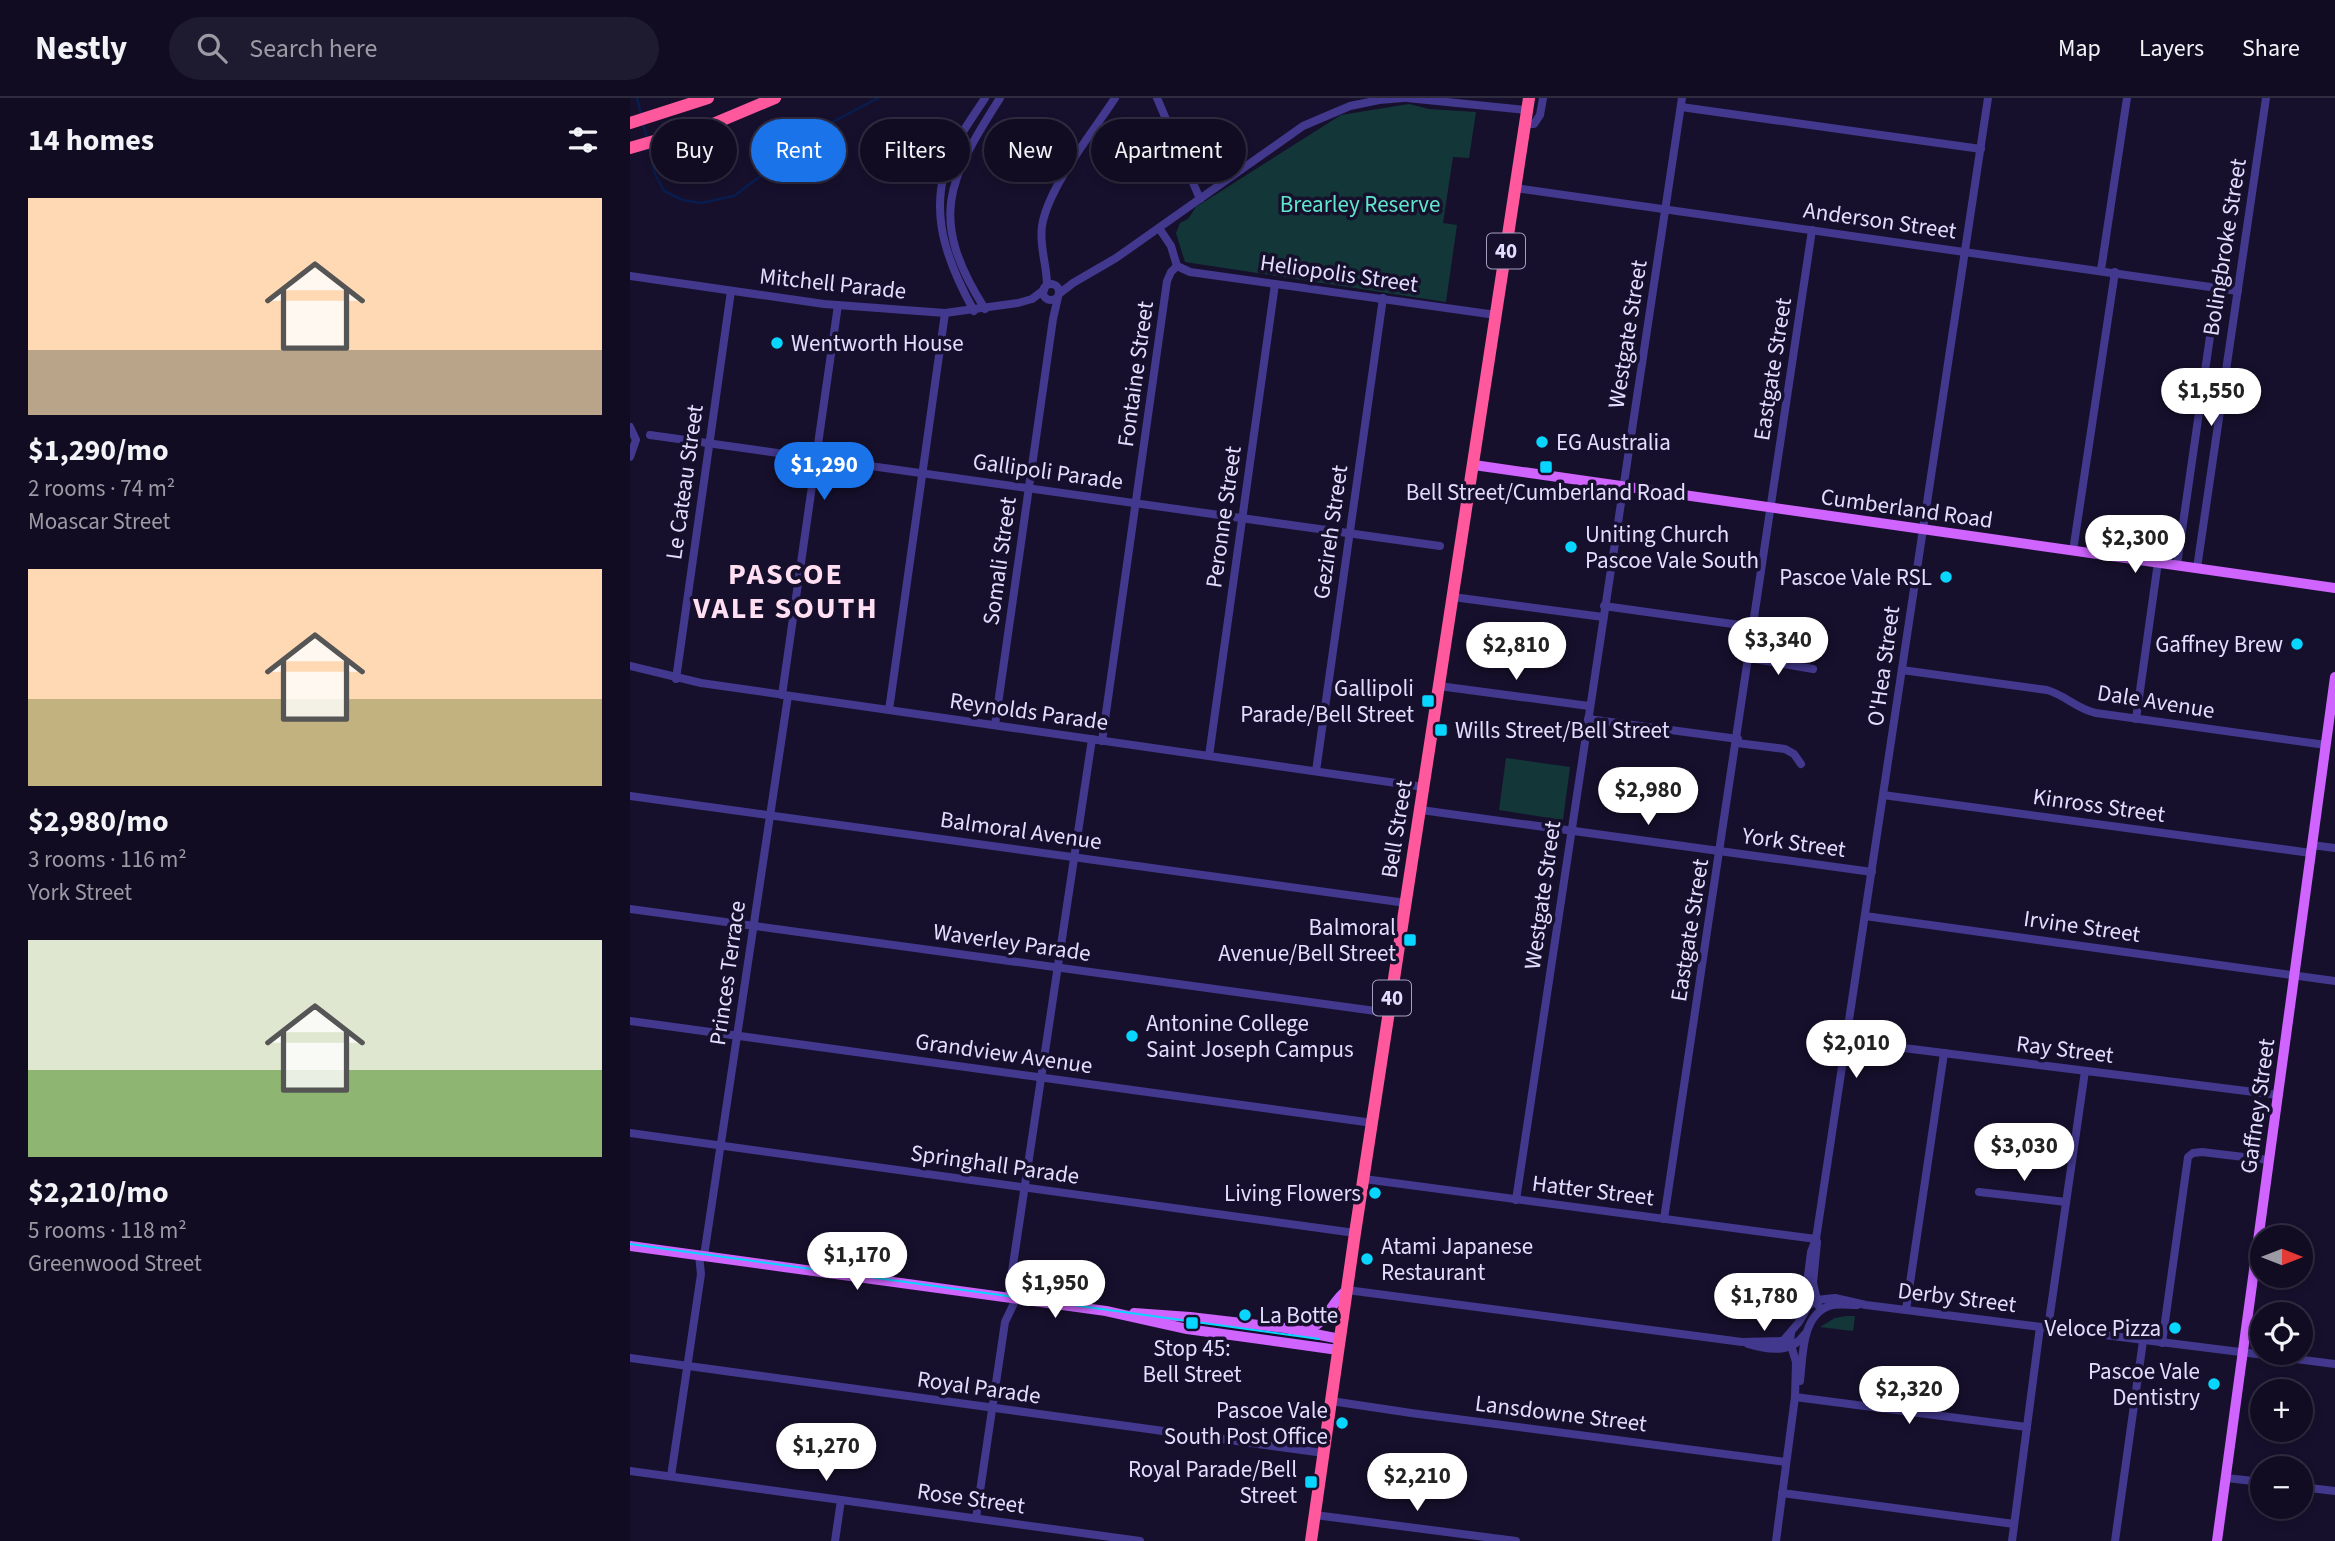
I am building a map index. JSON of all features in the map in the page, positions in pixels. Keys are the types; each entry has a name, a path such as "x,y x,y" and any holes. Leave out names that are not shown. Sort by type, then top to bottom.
{"highway":[{"path":"630,123 708,98"},
{"path":"631,148 713,124 775,98"},
{"name":"Bell Street","path":"1311,1541 1355,1233 1527,111"}],"main road":[{"name":"Cumberland Road","path":"1474,465 2335,588"},
{"name":"Gaffney Street","path":"2217,1541 2311,849 2332,720 2335,677"},
{"path":"630,1246 1106,1311 1190,1317 1300,1330 1339,1345"},
{"path":"1300,1330 1314,1327 1321,1322 1337,1298 1347,1290"},
{"path":"1106,1311 1187,1329 1339,1345"}],"street":[{"path":"975,311 952,269 946,252 941,229 940,200 949,159 985,98"},
{"path":"985,309 970,287 958,260 950,211 954,185 965,155 1000,98"},
{"name":"Somali Street","path":"995,725 1053,319 1052,292 1041,235 1047,207 1056,189 1115,98"},
{"path":"1157,98 1200,199"},
{"name":"Mitchell Parade","path":"630,276 838,305 945,313 975,311 1018,303 1052,292 1102,267 1290,134 1317,118 1359,104 1405,98 1527,111"},
{"name":"Bell Street","path":"1527,111 1534,124 1538,120 1543,98"},
{"name":"O'Hea Street","path":"1803,1315 1811,1252 1816,1239 1848,1041 1988,98"},
{"path":"2101,270 2127,98"},
{"name":"Bolingbroke Street","path":"2197,568 2266,98"},
{"path":"1682,103 1981,149"},
{"name":"Westgate Street","path":"1516,1200 1682,103"},
{"name":"Anderson Street","path":"1515,188 2238,291"},
{"path":"1158,228 1171,246 1177,266"},
{"name":"Eastgate Street","path":"1664,1219 1812,230"},
{"name":"Heliopolis Street","path":"1177,266 1190,272 1496,315"},
{"name":"Fontaine Street","path":"1102,741 1167,281 1177,266"},
{"path":"2073,551 2115,272"},
{"name":"Peronne Street","path":"1209,756 1275,284"},
{"name":"Bolingbroke Street","path":"2177,565 2217,288"},
{"name":"Le Cateau Street","path":"676,678 731,291"},
{"name":"Gezireh Street","path":"1316,771 1383,298"},
{"name":"Princes Terrace","path":"671,1476 770,815 838,305"},
{"path":"889,710 945,313"},
{"path":"630,457 635,443 633,431"},
{"name":"Gallipoli Parade","path":"650,435 1440,546"},
{"path":"2136,719 2158,562"},
{"path":"1453,597 1603,617"},
{"path":"1604,606 1754,627"},
{"path":"1749,658 1813,669"},
{"name":"Reynolds Parade","path":"630,666 676,678 785,695 1424,788"},
{"name":"Dale Avenue","path":"1902,670 2047,690 2088,711 2326,745"},
{"path":"1439,686 1589,706"},
{"path":"1588,719 1785,750 1794,754 1801,764"},
{"path":"976,1518 1092,739"},
{"name":"Kinross Street","path":"1883,795 2311,849 2335,848"},
{"name":"Balmoral Avenue","path":"630,796 1406,903"},
{"name":"York Street","path":"1420,810 1872,872"},
{"name":"Waverley Parade","path":"630,909 1390,1013"},
{"name":"Irvine Street","path":"1865,916 2335,981"},
{"name":"Grandview Avenue","path":"630,1021 1373,1123"},
{"name":"Ray Street","path":"1848,1041 2278,1096"},
{"path":"1906,1310 1944,1053"},
{"path":"2012,1541 2027,1427 2066,1202 2085,1071"},
{"name":"Springhall Parade","path":"630,1133 1355,1233"},
{"path":"2162,1343 2186,1165 2193,1153 2269,1160"},
{"name":"Hatter Street","path":"1364,1179 1816,1239"},
{"path":"1979,1192 2066,1202"},
{"name":"O'Hea Street","path":"1812,1320 1817,1312 1813,1283 1816,1239"},
{"path":"1347,1290 1742,1342 1779,1343 1787,1338 1808,1306 1816,1300"},
{"path":"1005,1322 1005,1308 1009,1298"},
{"name":"Derby Street","path":"1816,1300 1835,1298 1866,1305 2335,1364"},
{"name":"Derby Street","path":"1812,1320 1831,1305 1866,1305"},
{"path":"1795,1397 1799,1388 1805,1334 1812,1320"},
{"path":"1776,1541 1795,1397 1796,1362 1791,1347 1792,1331"},
{"path":"1742,1342 1761,1348 1777,1349 1791,1347 1805,1334"},
{"path":"2115,1541 2143,1340"},
{"name":"Royal Parade","path":"630,1358 1324,1453"},
{"path":"1795,1397 2027,1427"},
{"name":"Lansdowne Street","path":"1331,1401 1786,1462"},
{"name":"Rose Street","path":"630,1471 1140,1541"},
{"path":"2226,1478 2250,1481"},
{"path":"2313,1488 2335,1491"},
{"path":"1782,1493 2014,1524"},
{"path":"835,1541 841,1500"},
{"path":"1315,1515 1516,1541"}],"green space":[{"name":"Brearley Reserve","path":"1409,104 1429,109 1476,112 1469,158 1453,157 1443,223 1457,225 1446,302 1185,262 1176,233 1180,223 1188,219 1196,207 1235,182 1246,182 1246,175 1341,115"},
{"path":"1506,758 1570,767 1563,820 1499,810"},
{"path":"1855,1316 1853,1331 1820,1327 1835,1318"}],"waterway":[{"path":"637,98 641,114"},
{"path":"649,148 655,174 664,191 683,200 701,203 734,196 831,123 878,98"},
{"path":"643,124 647,138"}],"tram line":[{"path":"630,1244 1319,1339"}],"place":[{"name":"Wentworth House","path":"777,343"},
{"name":"EG Australia","path":"1542,442"},
{"name":"Bell Street/Cumberland Road","path":"1546,467"},
{"name":"Uniting Church Pascoe Vale South","path":"1571,547"},
{"name":"Pascoe Vale RSL","path":"1946,577"},
{"name":"Gaffney Brew","path":"2297,644"},
{"name":"Gallipoli Parade/Bell Street","path":"1428,701"},
{"name":"Wills Street/Bell Street","path":"1441,730"},
{"name":"Balmoral Avenue/Bell Street","path":"1410,940"},
{"name":"Antonine College Saint Joseph Campus","path":"1132,1036"},
{"name":"Living Flowers","path":"1375,1193"},
{"name":"Atami Japanese Restaurant","path":"1367,1259"},
{"name":"La Botte","path":"1245,1315"},
{"name":"Stop 45: Bell Street","path":"1192,1323"},
{"name":"Veloce Pizza","path":"2175,1328"},
{"name":"Pascoe Vale Dentistry","path":"2214,1384"},
{"name":"Pascoe Vale South Post Office","path":"1342,1423"},
{"name":"Royal Parade/Bell Street","path":"1311,1482"}],"district":[{"name":"PASCOE VALE SOUTH","path":"786,591"}]}
